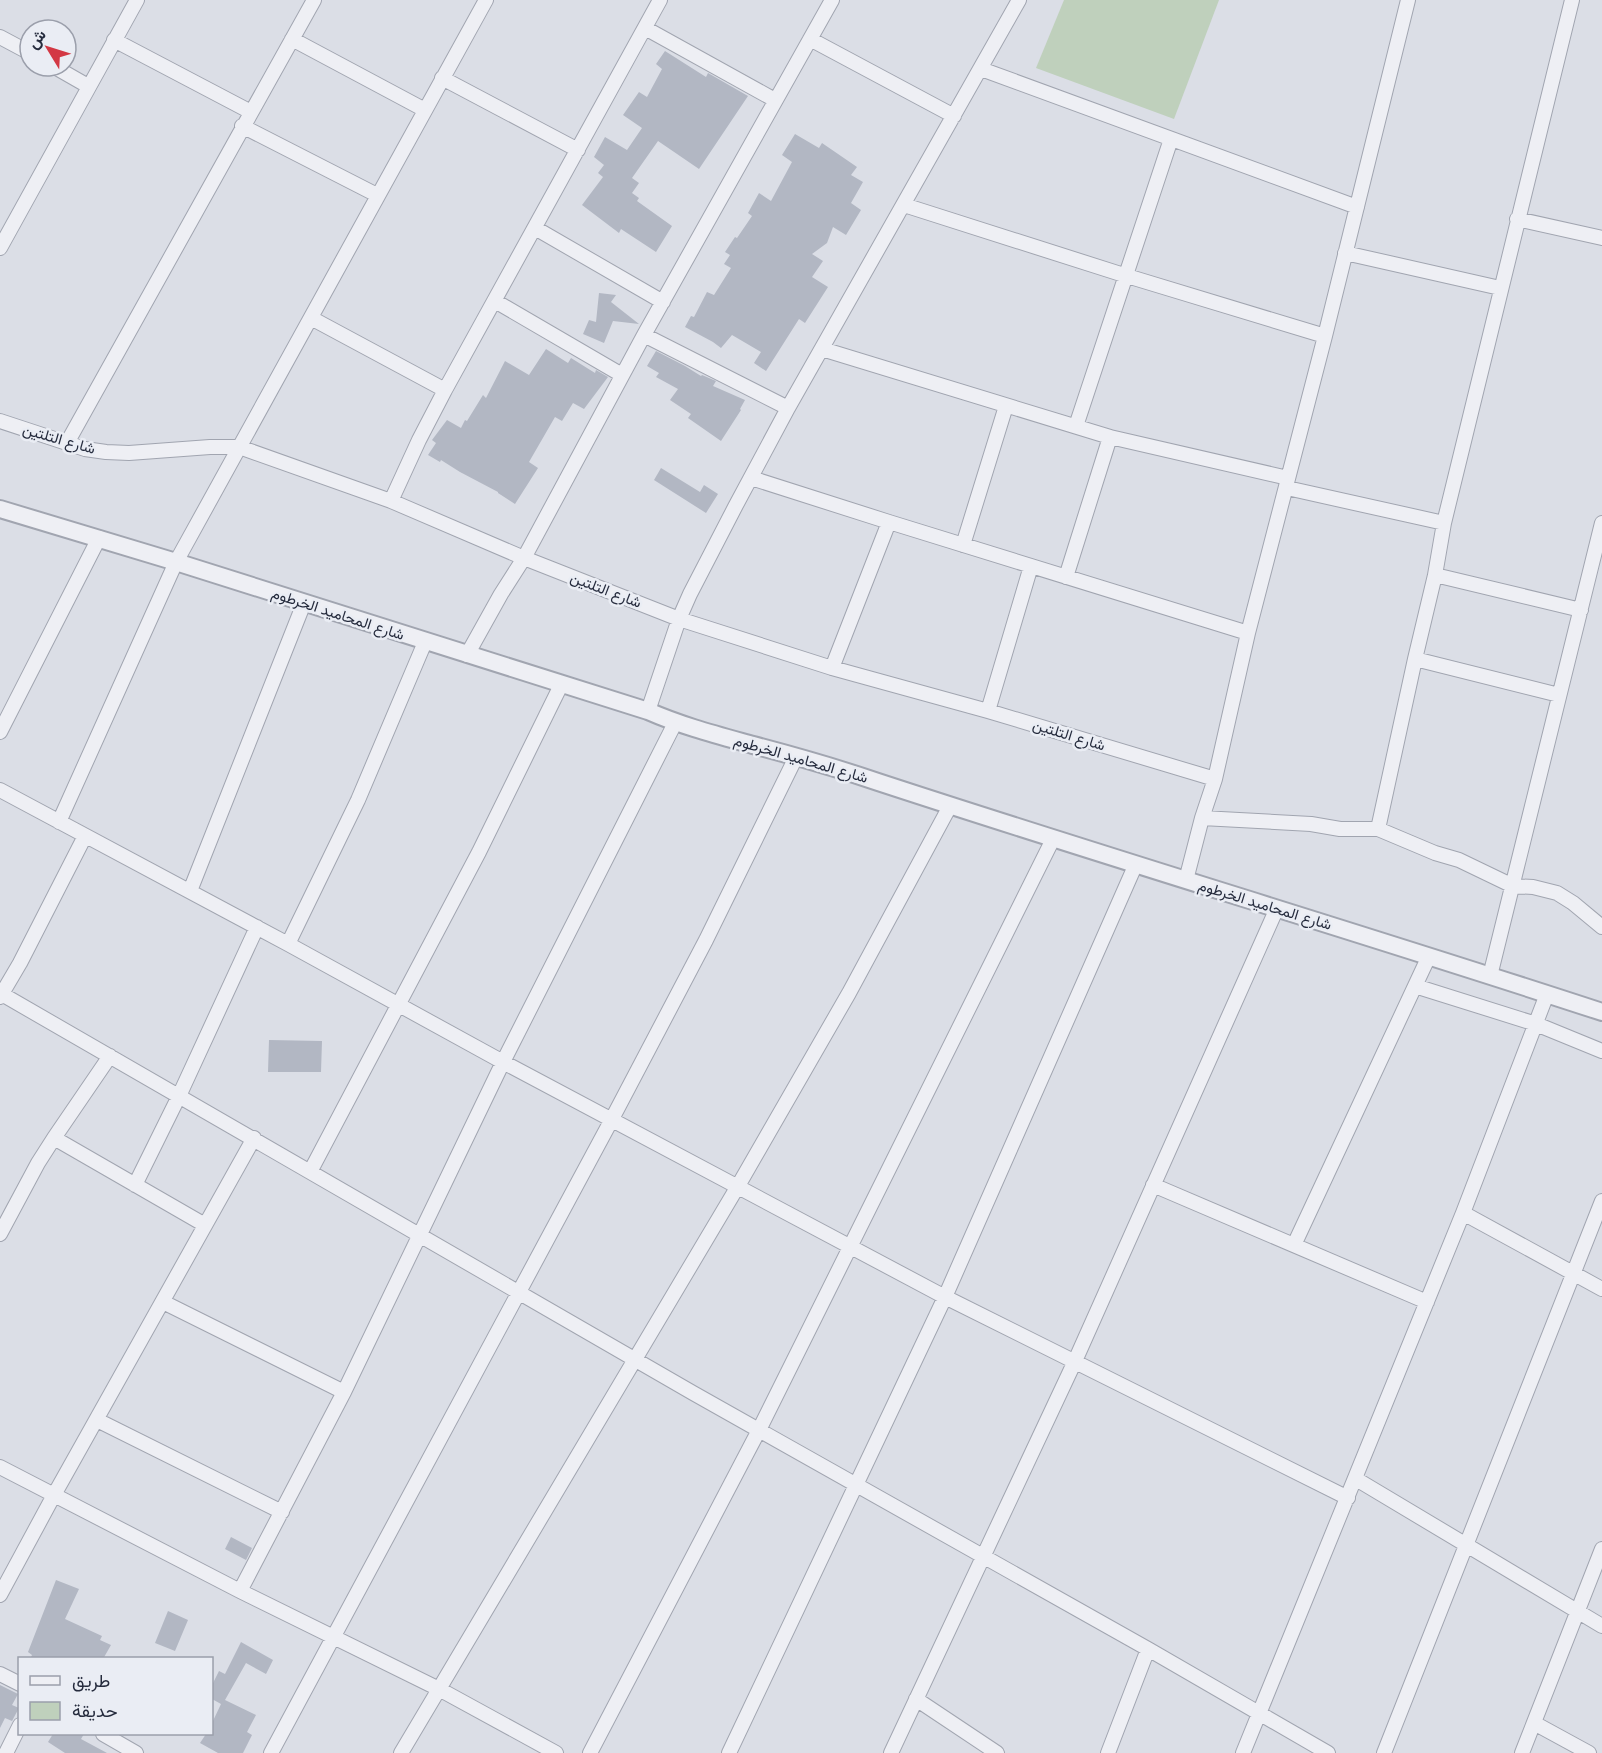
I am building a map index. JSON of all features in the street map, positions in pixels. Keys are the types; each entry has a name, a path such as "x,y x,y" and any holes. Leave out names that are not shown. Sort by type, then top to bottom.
{"street":[{"path":"0,248 137,0"},
{"path":"67,443 314,0"},
{"path":"59,822 176,562 486,0"},
{"path":"391,501 445,390 660,0"},
{"path":"467,655 524,558 644,334 832,0"},
{"path":"648,711 679,619 690,594 788,408 1019,0"},
{"path":"1186,880 1215,779 1248,633 1325,336 1408,0"},
{"path":"1378,829 1435,575 1444,524 1572,0"},
{"path":"645,28 774,100"},
{"path":"0,37 18,47"},
{"path":"292,39 425,110"},
{"path":"810,39 954,116"},
{"path":"114,40 250,112"},
{"path":"981,69 1357,207"},
{"path":"74,78 88,86"},
{"path":"442,78 578,150"},
{"path":"242,126 377,195"},
{"path":"1076,426 1171,139"},
{"path":"904,205 1126,276 1325,336"},
{"path":"1517,219 1602,238"},
{"path":"535,228 663,303"},
{"path":"1345,253 1500,288"},
{"path":"495,301 622,375"},
{"path":"311,318 445,390"},
{"path":"644,334 788,408"},
{"path":"822,349 1110,437 1444,524"},
{"path":"963,544 1006,406"},
{"name":"شارع التلتين","path":"0,421 85,449 129,453 239,447 391,501 524,558 679,619 832,668 988,711 1215,779"},
{"path":"1066,578 1110,437"},
{"path":"751,478 1248,633"},
{"name":"شارع المحاميد الخرطوم","path":"0,509 176,562 648,711 675,723 796,757 1602,1012"},
{"path":"832,668 889,522"},
{"path":"1490,976 1602,523"},
{"path":"0,732 99,538"},
{"path":"988,711 1032,566"},
{"path":"1435,575 1581,610"},
{"path":"190,891 304,603"},
{"path":"288,944 358,800 425,642"},
{"path":"1415,659 1559,695"},
{"path":"310,1172 479,852 561,685"},
{"path":"240,1591 344,1392 503,1062 675,723"},
{"path":"271,1753 612,1119 706,940 796,757"},
{"path":"0,790 503,1062 945,1297 1347,1498"},
{"path":"401,1753 738,1186 849,993 950,806"},
{"path":"1202,818 1311,824 1340,829 1378,829 1435,853 1459,860 1513,886 1533,887 1557,893 1602,927"},
{"path":"85,836 20,963 1,995 254,1138 634,1360 1148,1649 1328,1753"},
{"path":"590,1753 759,1430 1053,839"},
{"path":"729,1753 945,1297 1135,866"},
{"path":"891,1753 1075,1361 1276,908"},
{"path":"135,1185 257,927"},
{"path":"1294,1245 1429,956"},
{"path":"1415,986 1536,1024 1602,1051"},
{"path":"1243,1753 1463,1213 1547,994"},
{"path":"0,1234 38,1163 110,1056"},
{"path":"54,1138 205,1226"},
{"path":"0,1595 254,1138"},
{"path":"1153,1185 1427,1302"},
{"path":"1384,1753 1602,1201"},
{"path":"1463,1213 1602,1289"},
{"path":"163,1302 344,1392"},
{"path":"97,1420 282,1512"},
{"path":"0,1467 240,1591 439,1689 556,1753"},
{"path":"1356,1479 1602,1626"},
{"path":"1522,1753 1602,1550"},
{"path":"1108,1753 1148,1649"},
{"path":"0,1674 18,1683"},
{"path":"916,1699 997,1753"},
{"path":"1534,1723 1589,1753"},
{"path":"6,1753 18,1729"},
{"path":"105,1735 136,1753"}],"green space":[{"path":"1064,0 1219,0 1174,119 1036,68"}],"building":[{"path":"665,51 706,77 708,73 748,96 699,169 658,141 632,178 639,183 632,193 639,198 637,201 672,226 656,252 621,229 619,233 582,205 603,177 598,173 604,165 594,157 605,137 627,150 642,128 623,115 639,92 647,97 662,69 656,64"},
{"path":"795,134 819,148 822,143 857,167 851,175 863,182 851,203 861,210 846,235 833,227 827,243 812,254 823,261 812,277 828,287 805,323 799,319 766,371 754,363 761,352 732,335 721,348 685,327 691,316 694,317 707,292 714,295 731,268 724,264 730,255 725,252 752,216 748,213 759,193 771,201 792,162 782,155"},
{"path":"599,293 616,295 611,302 639,324 613,321 604,343 583,334 589,320 596,322"},
{"path":"546,349 568,363 571,358 595,373 596,370 608,377 584,409 573,403 562,421 555,417 529,462 538,468 515,504 498,492 428,455 436,443 432,440 447,420 461,428 483,395 486,398 505,361 529,375"},
{"path":"656,351 701,376 716,381 713,386 745,400 721,441 688,418 691,414 670,400 678,389 656,377 659,373 647,366"},
{"path":"661,468 700,492 704,485 718,494 706,513 654,480"},
{"path":"269,1040 322,1041 321,1072 268,1072"},
{"path":"231,1537 252,1548 246,1560 225,1549"},
{"path":"56,1580 79,1589 65,1619 102,1636 100,1640 111,1645 104,1657 31,1657 32,1655 28,1652"},
{"path":"168,1611 188,1620 175,1651 155,1643"},
{"path":"241,1642 273,1660 266,1674 246,1663 225,1700 256,1715 247,1732 252,1735 243,1753 218,1753 200,1743 205,1735 213,1735 213,1721 221,1704 213,1700 213,1683 219,1671 225,1674"},
{"path":"0,1685 18,1694 12,1705 18,1710 12,1721 5,1718 0,1728"},
{"path":"52,1735 83,1735 81,1739 107,1753 65,1753 48,1742"}]}
